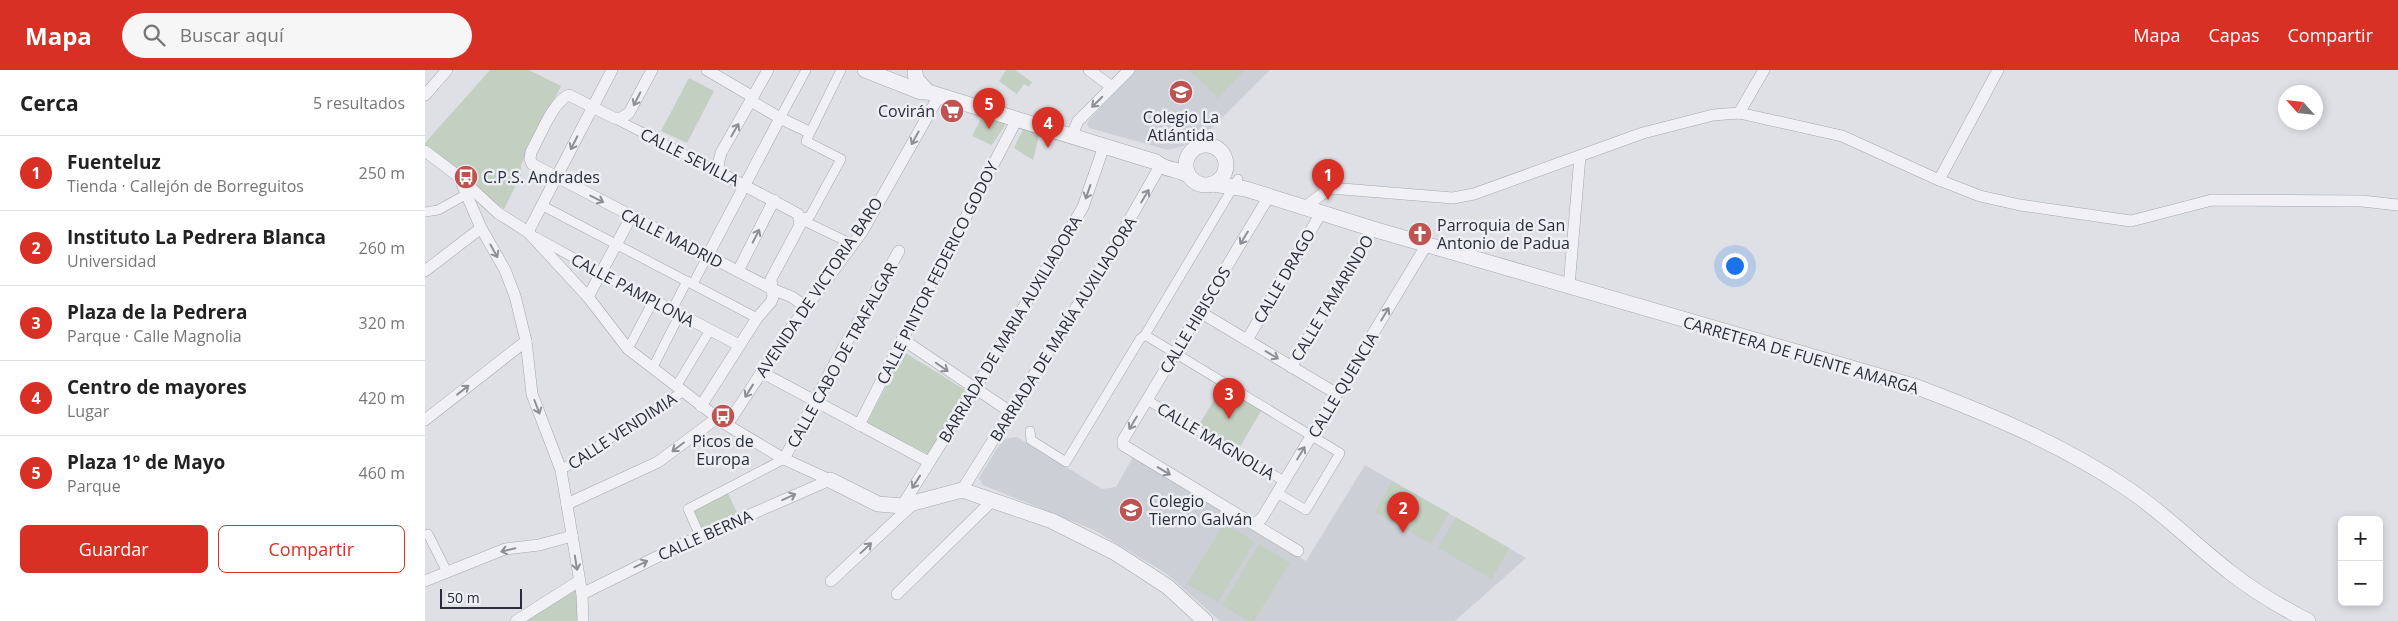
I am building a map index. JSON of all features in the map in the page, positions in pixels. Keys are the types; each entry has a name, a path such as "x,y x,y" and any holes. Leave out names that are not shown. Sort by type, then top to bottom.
{"street":[{"path":"425,95 447,70"},
{"path":"528,232 612,70"},
{"path":"614,118 621,118 629,113 652,70"},
{"path":"707,70 780,118 809,132"},
{"path":"721,173 718,160 768,70"},
{"path":"653,367 690,283 707,255 806,70"},
{"path":"800,219 810,216 841,159 806,142 809,132 841,70"},
{"path":"865,70 901,82 921,92 933,94 1071,138 1104,146 1181,170 1196,183 1213,184 1225,172 1225,161"},
{"path":"1089,70 1112,87"},
{"path":"1071,138 1078,121 1129,70"},
{"path":"1739,113 1764,70"},
{"path":"1939,180 1998,70"},
{"path":"901,82 909,80 915,72 921,86 933,94"},
{"name":"AVENIDA DE VICTORIA BARO","path":"727,425 806,307 862,232 933,94"},
{"name":"CALLE SEVILLA","path":"538,168 529,159 531,152 557,104 569,96 775,200 798,214 800,219"},
{"path":"1305,208 1330,188 1460,197 1474,194 1643,133 1713,115 1739,113 1842,136 1939,180 1980,196 2020,205 2131,221 2212,200 2362,201 2398,205"},
{"name":"CALLE PINTOR FEDERICO GODOY","path":"859,425 902,339 1017,121"},
{"name":"BARRIADA DE MARIA AUXILIADORA","path":"831,582 909,503 929,462 975,389 1083,207 1104,146"},
{"path":"1029,431 1031,440 1066,462 1239,185 1220,151 1210,146 1199,146 1189,154 1158,164"},
{"path":"425,151 457,176 498,214 528,232 588,297 628,349 727,425 784,458 878,504 909,503 962,490 1052,521 1114,552 1168,587 1205,621"},
{"path":"1188,175 1186,164 1189,154"},
{"path":"1569,286 1580,156"},
{"name":"BARRIADA DE MARÍA AUXILIADORA","path":"962,490 1012,413 1114,247 1158,164"},
{"name":"CALLE MADRID","path":"538,168 772,289 792,297 806,307"},
{"path":"457,176 467,194 481,228 505,270 515,296 526,341 532,394 561,470 582,594 583,621"},
{"name":"CARRETERA DE FUENTE AMARGA","path":"1213,184 1239,185 1373,229 1917,388 1992,416 2061,450 2128,489 2157,510 2239,579 2281,607 2309,621"},
{"path":"425,212 438,210 467,194"},
{"name":"CALLE HIBISCOS","path":"1256,523 1250,523 1123,445 1123,440 1269,196"},
{"path":"738,271 775,200"},
{"path":"543,206 757,318"},
{"path":"425,207 438,210"},
{"name":"CALLE DRAGO","path":"1247,340 1321,213"},
{"path":"588,297 631,217"},
{"path":"800,219 852,244"},
{"path":"701,406 757,318 771,302 771,279 800,225 800,219"},
{"path":"425,271 481,228"},
{"name":"CALLE TAMARINDO","path":"1291,367 1373,229"},
{"name":"CALLE PAMPLONA","path":"528,232 653,301 739,345"},
{"name":"CALLE QUENCIA","path":"1256,523 1262,518 1427,244"},
{"name":"CALLE CABO DE TRAFALGAR","path":"784,458 813,402 899,251"},
{"path":"628,349 653,301"},
{"path":"1200,312 1337,394"},
{"path":"681,388 710,330"},
{"path":"1143,337 1175,353 1340,453 1307,510 1277,493"},
{"path":"902,339 1012,413"},
{"path":"425,420 526,341"},
{"path":"761,372 813,402 929,462"},
{"name":"CALLE VENDIMIA","path":"561,470 681,388"},
{"name":"CALLE MAGNOLIA","path":"1147,400 1284,481"},
{"path":"567,504 658,462 717,418"},
{"path":"700,536 688,509 784,458"},
{"name":"CALLE BERNA","path":"582,594 700,536 830,480"},
{"path":"897,594 993,500"},
{"path":"1256,523 1261,529 1298,551"},
{"path":"428,534 447,572"},
{"path":"425,581 505,550 539,545 572,536"},
{"path":"516,621 579,581"}],"shaded area":[{"name":"Colegio La Atlántida","path":"1135,70 1270,70 1212,128 1183,146 1168,150 1089,128 1087,124"},
{"path":"1017,437 1102,489 1116,487 1133,457 1306,561 1365,465 1526,558 1455,621 1220,621 1167,574 1094,530 983,485 979,478 1003,439"}],"green space":[{"path":"490,70 529,70 561,86 521,165 521,175 504,209 425,148 425,143"},
{"path":"1006,70 1015,70 1032,82 1029,87 1024,84 1017,94 999,81"},
{"path":"1189,70 1241,70 1243,72 1218,98"},
{"path":"689,78 714,91 687,143 661,131"},
{"path":"982,117 1007,122 992,145 972,136"},
{"path":"1024,127 1040,132 1033,160 1014,148"},
{"path":"904,352 967,391 928,454 867,423"},
{"path":"1225,382 1264,406 1234,457 1194,433"},
{"path":"1392,481 1449,513 1431,544 1375,512"},
{"path":"726,489 740,519 700,536 688,509"},
{"path":"1456,517 1509,548 1492,579 1438,548"},
{"path":"1224,523 1255,542 1218,602 1187,584"},
{"path":"1259,544 1290,563 1254,621 1248,621 1222,605"},
{"path":"577,588 579,621 523,621"}],"place":[{"name":"Colegio La Atlántida","path":"1181,92"},
{"name":"Covirán","path":"952,111"},
{"name":"Plaza 1º de Mayo","path":"989,129"},
{"name":"Centro de mayores","path":"1048,148"},
{"name":"C.P.S. Andrades","path":"466,177"},
{"name":"Fuenteluz","path":"1328,200"},
{"name":"Parroquia de San Antonio de Padua","path":"1420,234"},
{"name":"Picos de Europa","path":"723,416"},
{"name":"Plaza de la Pedrera","path":"1229,419"},
{"name":"Colegio Tierno Galván","path":"1131,510"},
{"name":"Instituto La Pedrera Blanca","path":"1403,533"}]}
